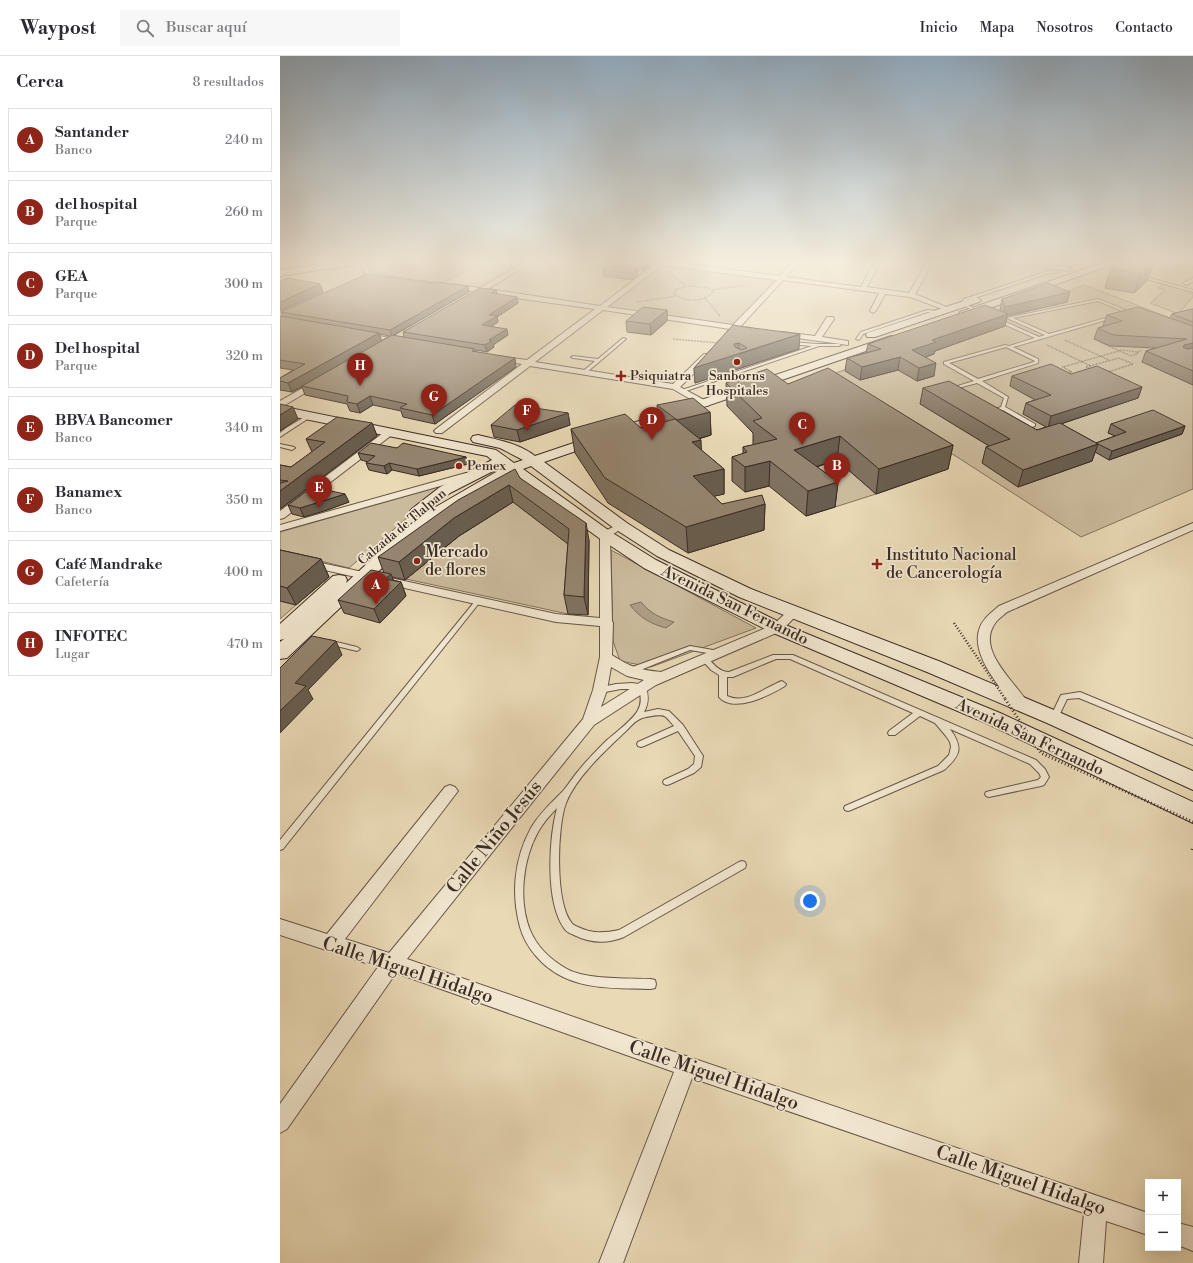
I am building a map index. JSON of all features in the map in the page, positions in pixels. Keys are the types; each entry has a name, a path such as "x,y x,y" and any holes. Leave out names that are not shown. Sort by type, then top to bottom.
{"main road":[{"name":"Calzada de Tlalpan","path":"370,553 445,490 476,473 527,457 682,391 842,344 921,318"},
{"name":"Calzada de Tlalpan","path":"527,457 705,404 960,318"},
{"name":"Avenida San Fernando","path":"281,404 439,431 504,445 527,457 613,530 650,564 777,628 993,718 1193,813"},
{"name":"Avenida San Fernando","path":"281,404 310,416 491,453 613,530 745,593 934,667 1054,718 1193,781"},
{"name":"Calzada de Tlalpan","path":"280,634 357,570 439,510 508,464"},
{"name":"Calzada de Tlalpan","path":"280,653 304,636 357,570"},
{"path":"816,644 824,644 831,637 830,632 824,625"},
{"path":"1132,784 1158,765"}],"street":[{"path":"439,431 588,318"},
{"path":"662,318 735,331 758,331"},
{"path":"682,391 717,346 735,331 746,318"},
{"path":"818,342 830,319"},
{"path":"381,347 407,332"},
{"path":"773,333 818,342 842,344"},
{"path":"356,334 409,343"},
{"path":"492,356 682,391 705,404"},
{"path":"281,404 324,380"},
{"path":"280,516 390,432"},
{"path":"280,528 476,473"},
{"path":"1022,705 998,675 984,648 984,632 990,620 1002,609 1193,526"},
{"name":"Calle Niño Jesús","path":"280,1122 392,963 588,721 600,690 606,657 613,530"},
{"path":"280,557 357,570 478,601 556,618 607,623"},
{"path":"588,721 642,687 661,677 722,654 777,628 793,613"},
{"path":"606,657 628,672 639,675 661,677"},
{"path":"330,944 450,791"},
{"name":"Calle Miguel Hidalgo","path":"280,927 392,963 686,1066 1145,1223"},
{"path":"611,1263 686,1066"},
{"path":"1091,1263 1096,1206"},
{"path":"1181,1235 1193,1239"}],"lane":[{"path":"1005,318 996,319 1036,339"},
{"path":"1010,318 1050,335"},
{"path":"1003,408 1006,398 944,363 1006,346 1009,347 1111,318"},
{"path":"584,372 624,339"},
{"path":"788,342 818,342"},
{"path":"682,391 818,342"},
{"path":"941,391 1036,363 1036,360 1009,347"},
{"path":"573,357 599,360"},
{"path":"1003,408 1033,425 1015,431 985,414 1003,408"},
{"path":"280,436 288,429 310,416"},
{"path":"280,445 292,448"},
{"path":"280,846 478,601"},
{"path":"322,641 357,649"},
{"path":"628,672 690,648 722,654"},
{"path":"706,660 715,670 723,675 730,675 775,657 791,657 1033,762 1042,771 1045,777 1041,783 990,794"},
{"path":"723,675 723,697 734,702 769,692 782,684"},
{"path":"600,690 630,685 642,687 646,698 638,716 603,750 539,822 530,837 521,868 518,894 520,918 529,941 543,959 564,974 593,981 651,984"},
{"path":"1054,718 1064,697 1080,695 1193,742"},
{"path":"638,716 658,712 666,713 680,727 699,756 700,762 698,766 691,771 667,782"},
{"path":"892,733 919,713"},
{"path":"848,808 941,768 952,757 955,748 952,739 944,728 934,719"},
{"path":"641,744 680,727"},
{"path":"566,793 556,822 554,867 560,908 568,926 585,936 602,939 621,934 742,865"}],"path":[{"path":"722,318 735,331"},
{"path":"1050,335 1110,360"},
{"path":"673,338 717,346"},
{"path":"1036,339 1091,366"},
{"path":"1100,342 1131,356 1142,350"},
{"path":"1072,372 1063,368 1119,351 1124,350 1138,352"},
{"path":"1119,358 1133,364 1100,374 1086,367 1110,360 1119,358"},
{"path":"954,623 1041,753 1193,822"}],"shaded area":[{"path":"671,318 744,318 735,328"},
{"path":"991,318 1171,318 1193,327 1193,489 1081,537 830,375"},
{"path":"837,460 876,494 835,507 792,474"},
{"path":"445,485 349,568 280,551 280,532"},
{"path":"513,502 572,547 568,614 406,579 459,536"},
{"path":"611,550 756,628 651,667 620,661 613,641"},
{"path":"280,601 296,605 280,619"},
{"path":"641,602 656,615 674,622 666,628 655,625 646,620 630,605"}],"building":[{"path":"280,318 294,318 379,333 288,383 280,381 280,378 305,364 280,360"},
{"path":"319,318 411,318 390,330"},
{"path":"427,318 493,318 482,325 507,329 489,340 492,341 485,345 403,332"},
{"path":"629,318 657,318 650,324 626,321"},
{"path":"945,318 995,318 932,340 936,342 912,350 936,363 919,368 900,357 862,367 847,358 881,349 868,344"},
{"path":"1115,318 1171,318 1193,326 1193,343 1184,345 1183,347 1187,349 1193,348 1193,371 1146,351 1187,339 1113,335 1098,328 1122,321"},
{"path":"1183,318 1193,318 1193,322"},
{"path":"733,325 800,334 694,368","holes":["739,343 747,348 741,350 735,347 734,344"]},
{"path":"392,335 475,349 472,351 515,358 432,415 400,408 407,404 370,396 357,404 347,402 348,396 302,386"},
{"path":"1051,364 1071,374 1097,366 1142,387 1051,416 1026,403 1051,395 1012,376"},
{"path":"828,368 953,445 879,469 840,436 794,450 838,482 808,491 770,461 745,467 732,457 747,452 743,447 777,439 753,421 762,418 726,383 767,369 788,384"},
{"path":"949,381 1037,430 1060,423 1098,444 1023,470 986,447 1010,439 923,388"},
{"path":"693,398 710,412 677,420 657,405"},
{"path":"280,404 293,407 280,415"},
{"path":"515,405 568,413 517,430 491,425"},
{"path":"1153,410 1185,426 1112,451 1096,443 1126,432 1111,424"},
{"path":"625,414 641,428 675,419 701,440 692,442 724,469 693,476 722,504 762,495 765,504 686,527 605,478 571,429"},
{"path":"337,417 372,423 280,491 280,483 288,481 280,480 280,465 291,467 325,442 306,439"},
{"path":"371,443 397,448 403,443 466,457 417,469 389,463 384,466 366,463 375,456 358,453"},
{"path":"515,469 520,478 586,523 584,597 564,595 569,529 509,485 454,518 399,562 378,557 458,500"},
{"path":"312,487 345,494 300,508 288,505"},
{"path":"280,550 321,559 287,588 280,586"},
{"path":"371,570 391,574 385,579 401,582 374,609 338,600"},
{"path":"312,636 336,641 295,683 306,686 280,711 280,668"}],"place":[{"name":"Sanborns Hospitales","path":"737,362"},
{"name":"Psiquiatra","path":"621,376"},
{"name":"INFOTEC","path":"360,386"},
{"name":"Café Mandrake","path":"434,417"},
{"name":"Banamex","path":"527,431"},
{"name":"Del hospital","path":"652,440"},
{"name":"GEA","path":"802,445"},
{"name":"Pemex","path":"459,466"},
{"name":"del hospital","path":"837,486"},
{"name":"BBVA Bancomer","path":"319,508"},
{"name":"Mercado de flores","path":"417,561"},
{"name":"Instituto Nacional de Cancerología","path":"877,564"},
{"name":"Santander","path":"376,605"}]}
